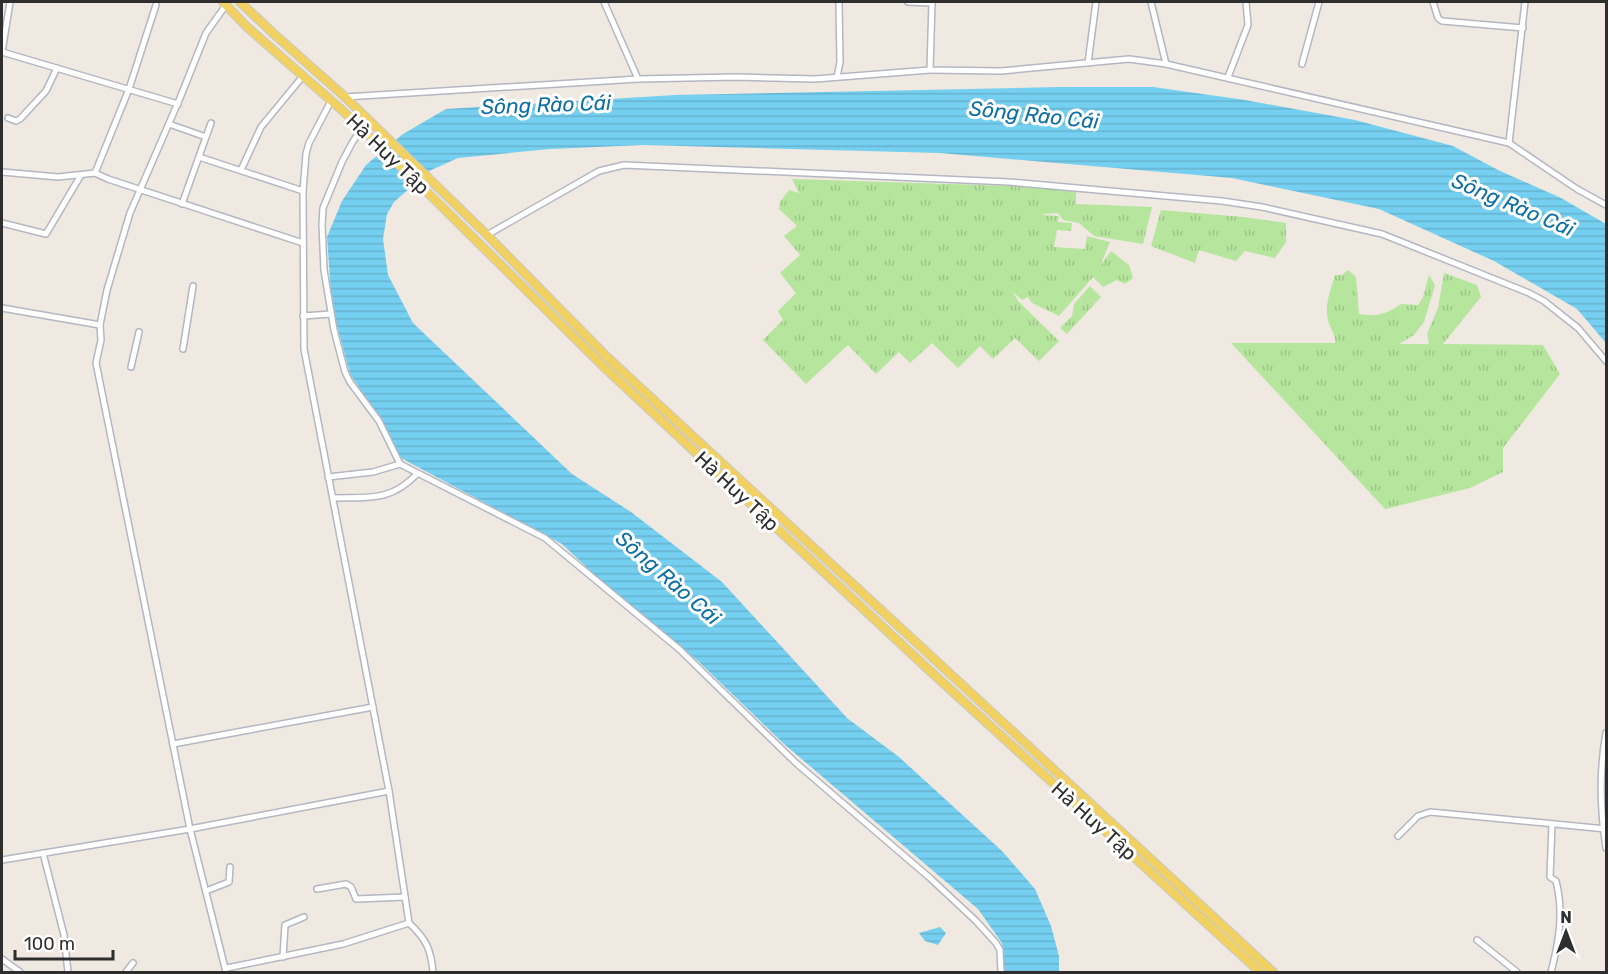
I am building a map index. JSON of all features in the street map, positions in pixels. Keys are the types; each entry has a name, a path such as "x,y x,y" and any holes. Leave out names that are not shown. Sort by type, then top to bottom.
{"main road":[{"name":"Hà Huy Tập","path":"240,2 345,97 614,376 929,670 1260,972"},
{"name":"Hà Huy Tập","path":"224,3 247,27 361,129 487,235 607,357 1273,972"}],"street":[{"path":"10,2 2,52 178,104"},
{"path":"604,2 638,79"},
{"path":"837,78 840,62 839,2"},
{"path":"909,2 932,2 930,70"},
{"path":"1088,63 1096,2"},
{"path":"1151,2 1166,64"},
{"path":"1228,77 1248,25 1246,2"},
{"path":"1302,64 1319,2"},
{"path":"1433,2 1438,18 1442,21 1523,28"},
{"path":"1509,142 1525,2"},
{"path":"224,3 206,33 170,124 130,213 107,290 96,363 190,829 226,970 344,944 409,923"},
{"path":"95,173 129,89 156,5"},
{"path":"345,97 638,79 736,77 815,79 930,70 1001,71 1130,59 1228,77 1304,97 1509,142 1578,189 1606,205"},
{"path":"8,118 16,121 20,119 46,91 57,68"},
{"path":"241,170 261,127 303,76"},
{"path":"331,101 309,143 303,191 304,349 389,791 409,923 427,943 433,972"},
{"path":"367,120 342,162 323,208 324,270 345,372 379,421 400,464 545,538 679,649 796,763 930,878 976,921 1000,950 1001,972"},
{"path":"182,204 211,123"},
{"path":"170,124 206,137"},
{"path":"200,157 303,191"},
{"path":"487,235 599,171 624,165 1009,182 1222,201 1262,207 1382,234 1492,277 1529,293 1552,307 1578,328 1606,361"},
{"path":"2,172 58,177 95,173 303,243"},
{"path":"2,223 46,234 81,175"},
{"path":"183,349 193,286"},
{"path":"2,308 100,325"},
{"path":"303,316 332,315"},
{"path":"131,367 139,332"},
{"path":"328,477 373,472 400,464"},
{"path":"333,498 389,494 403,488 417,474"},
{"path":"173,744 373,707"},
{"path":"1606,733 1601,758 1606,848"},
{"path":"2,860 190,829 389,791"},
{"path":"1398,836 1418,816 1430,812 1605,829"},
{"path":"1551,972 1557,948 1560,904 1556,882 1550,877 1552,824"},
{"path":"43,853 64,935 68,972"},
{"path":"206,891 229,882 230,867"},
{"path":"317,889 348,885 356,899 405,897"},
{"path":"283,957 285,925 304,917"},
{"path":"1477,940 1517,972"},
{"path":"2,959 20,972"},
{"path":"126,972 133,963"}],"green space":[{"path":"792,179 1076,188 1076,204 1152,207 1143,244 1094,236 1079,223 1063,220 1058,213 1043,214 1059,216 1058,222 1072,223 1071,231 1057,230 1054,247 1085,249 1087,236 1110,242 1100,266 1111,251 1129,265 1133,278 1125,284 1117,280 1103,287 1093,277 1059,316 1032,303 1028,297 1022,300 1013,292 1018,301 1059,341 1039,361 1015,338 993,359 980,346 958,368 932,343 910,363 899,352 876,374 848,345 806,384 763,340 783,320 778,311 796,293 780,273 800,255 784,236 797,226 779,209 780,202 789,190 799,193"},
{"path":"1161,210 1286,223 1286,242 1275,258 1245,251 1236,261 1199,250 1195,263 1151,246"},
{"path":"1348,270 1356,277 1359,314 1365,315 1381,314 1401,304 1418,305 1423,297 1429,275 1435,285 1424,322 1414,335 1399,344 1429,344 1427,334 1438,308 1444,273 1477,285 1481,297 1443,344 1543,345 1560,374 1503,448 1503,472 1470,488 1385,509 1231,343 1335,343 1327,315 1327,303 1335,275 1342,275"},
{"path":"1090,286 1101,297 1067,334 1060,328 1072,316 1074,304"}],"water":[{"name":"Sông Rào Cái","path":"1153,87 1245,100 1355,120 1453,146 1498,170 1561,198 1606,224 1606,343 1577,309 1494,261 1379,209 1232,178 940,153 644,145 550,149 458,158 429,171 394,202 387,214 383,239 388,275 413,323 572,474 631,512 722,582 847,718 899,757 1002,851 1035,889 1051,926 1059,956 1059,972 1004,972 1002,943 978,909 784,744 698,661 615,594 562,544 399,457 381,420 350,374 332,307 327,237 342,201 366,165 403,134 446,109 675,95"},
{"path":"940,927 946,933 938,945 925,941 919,933"}]}
